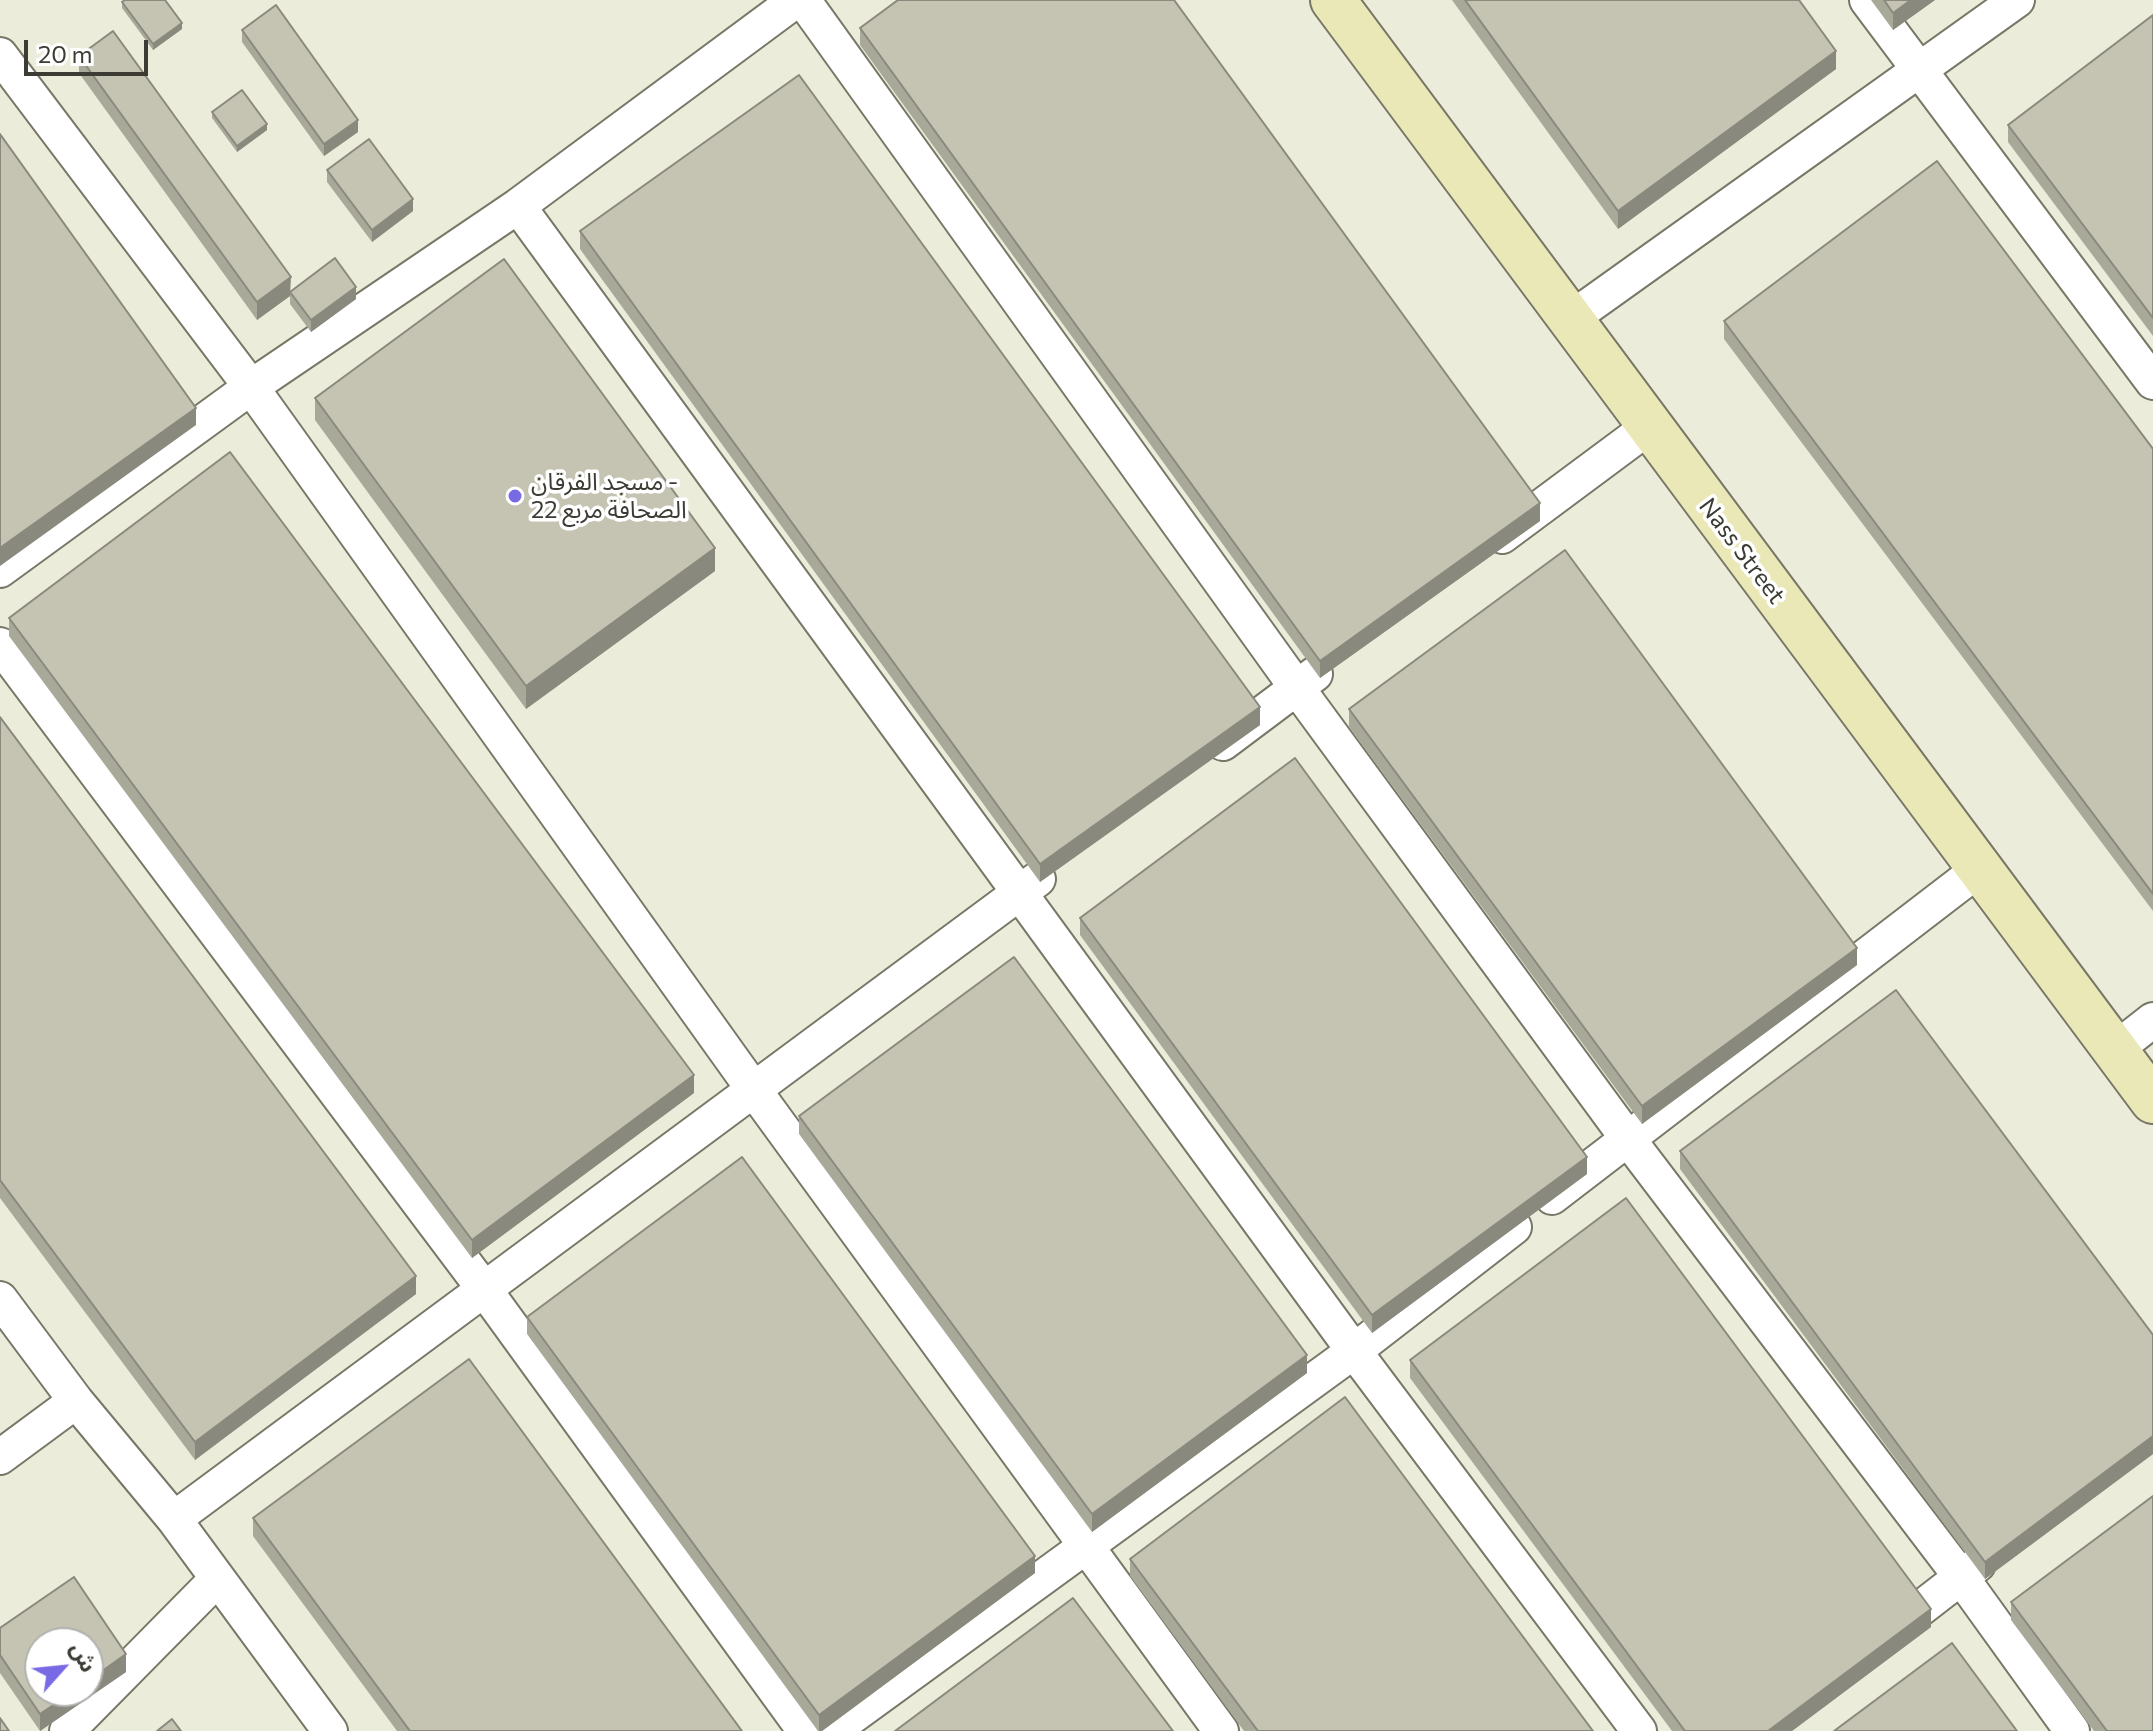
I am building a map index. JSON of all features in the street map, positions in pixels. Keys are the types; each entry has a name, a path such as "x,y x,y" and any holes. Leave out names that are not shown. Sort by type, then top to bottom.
{"street":[{"path":"0,570 251,387 518,206 796,0"},
{"path":"803,0 1297,688 1628,1139 1961,1577 2072,1731"},
{"name":"Nass Street","path":"1333,0 2153,1101"},
{"path":"1867,0 2153,382"},
{"path":"1569,320 2017,0"},
{"path":"0,55 251,387 754,1090 1221,1731"},
{"path":"518,206 1354,1351 1639,1731"},
{"path":"1474,557 1650,426"},
{"path":"0,645 484,1289 805,1731"},
{"path":"1197,762 1335,660"},
{"path":"174,1519 1058,864"},
{"path":"832,1731 1354,1351 1978,870"},
{"path":"2116,1049 2153,1020"},
{"path":"0,1299 76,1401 174,1519 330,1731"},
{"path":"0,1457 76,1401"},
{"path":"1862,1654 1997,1549"},
{"path":"67,1731 216,1580"}],"building":[{"path":"165,0 182,23 153,44 122,2"},
{"path":"898,0 1174,0 1540,503 1320,661 860,28"},
{"path":"1465,0 1799,0 1836,51 1618,211"},
{"path":"1884,0 1911,0 1893,13"},
{"path":"276,5 358,120 324,144 242,30"},
{"path":"2153,15 2153,318 2008,125"},
{"path":"113,31 291,277 257,302 79,56"},
{"path":"799,75 1260,707 1040,864 580,231"},
{"path":"242,90 267,124 237,146 212,112"},
{"path":"0,134 196,408 0,548"},
{"path":"369,139 413,199 372,230 327,170"},
{"path":"1937,161 2153,449 2153,894 1724,321"},
{"path":"335,258 356,287 311,320 290,292"},
{"name":"مسجد الفرقان - الصحافة مربع 22","path":"504,259 715,548 526,686 315,398"},
{"path":"230,452 694,1075 472,1240 9,618"},
{"path":"1565,550 1857,948 1642,1106 1349,709"},
{"path":"0,717 416,1276 195,1442 0,1180"},
{"path":"1295,758 1587,1157 1372,1315 1080,918"},
{"path":"1014,957 1307,1355 1092,1514 799,1116"},
{"path":"1896,990 2153,1335 2153,1436 1985,1562 1680,1151"},
{"path":"742,1157 1035,1556 819,1715 527,1317"},
{"path":"1626,1198 1931,1609 1768,1731 1685,1731 1410,1360"},
{"path":"469,1359 742,1731 410,1731 253,1518"},
{"path":"1345,1397 1593,1731 1258,1731 1130,1559"},
{"path":"2153,1496 2153,1731 2107,1731 2011,1602"},
{"path":"74,1577 126,1654 104,1670 104,1627 24,1627 24,1690 0,1655 0,1628"},
{"path":"1073,1598 1173,1731 895,1731"},
{"path":"1952,1643 2017,1731 1834,1731"},
{"path":"35,1707 50,1707 40,1714"},
{"path":"0,1718 9,1731 0,1731"},
{"path":"172,1719 181,1731 157,1731"}],"place":[{"name":"مسجد الفرقان - الصحافة مربع 22","path":"515,496"}]}
